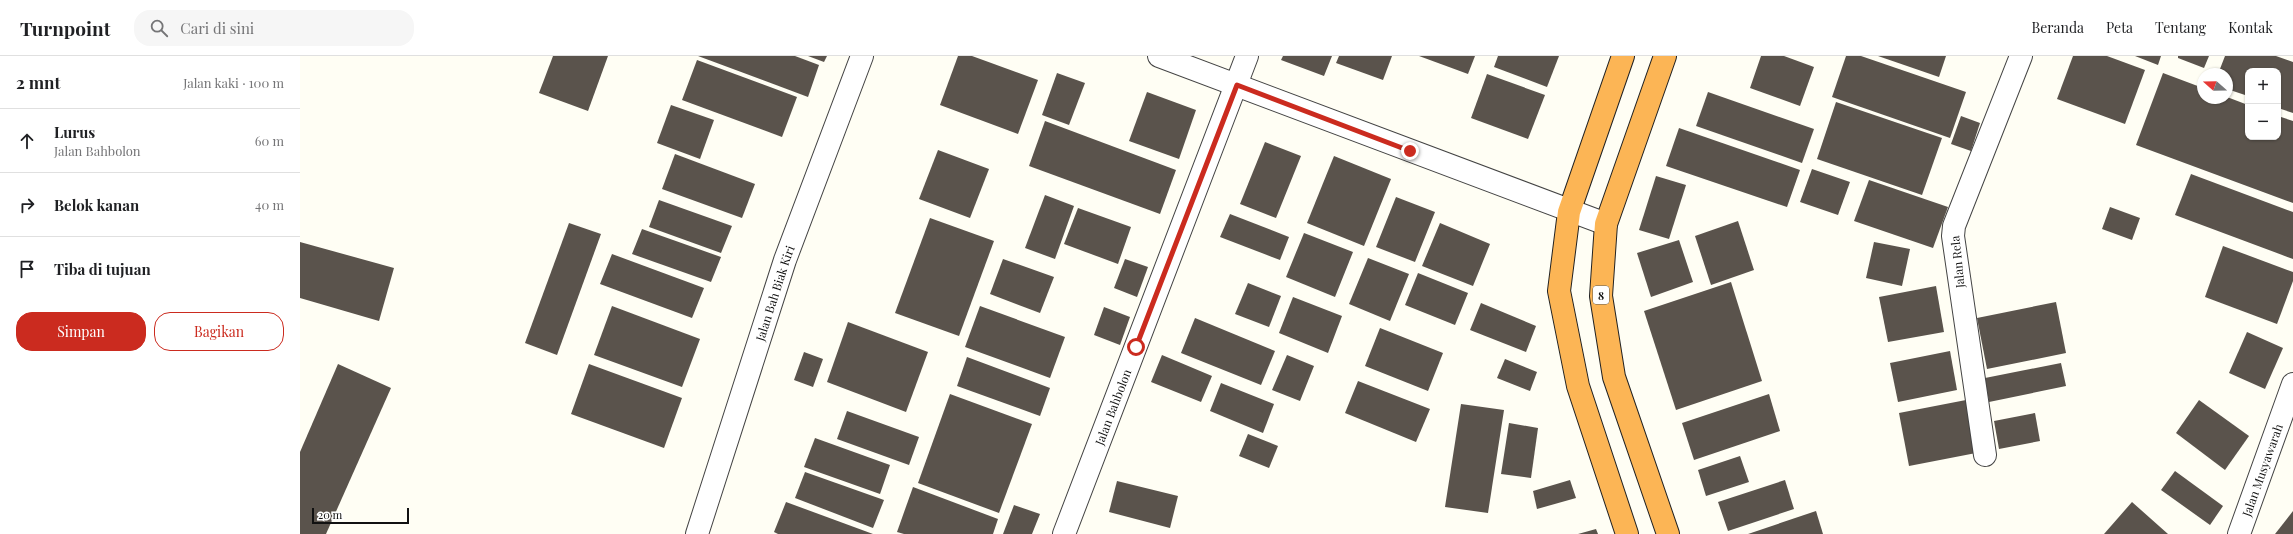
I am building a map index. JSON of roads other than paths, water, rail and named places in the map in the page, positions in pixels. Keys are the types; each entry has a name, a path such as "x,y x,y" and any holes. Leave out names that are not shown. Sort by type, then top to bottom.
{"highway":[{"path":"1623,56 1569,212 1559,291 1578,386 1627,534"},
{"name":"8","path":"1665,56 1606,224 1601,296 1614,377 1668,534"}],"street":[{"name":"Jalan Bah Biak Kiri","path":"697,534 785,260 862,56"},
{"path":"1159,56 1569,212 1606,224"},
{"name":"Jalan Bahbolon","path":"1064,534 1247,56"},
{"name":"Jalan Rela","path":"1986,455 1953,236 1954,226 2020,56"},
{"name":"Jalan Musyawarah","path":"2239,534 2293,384"}]}
